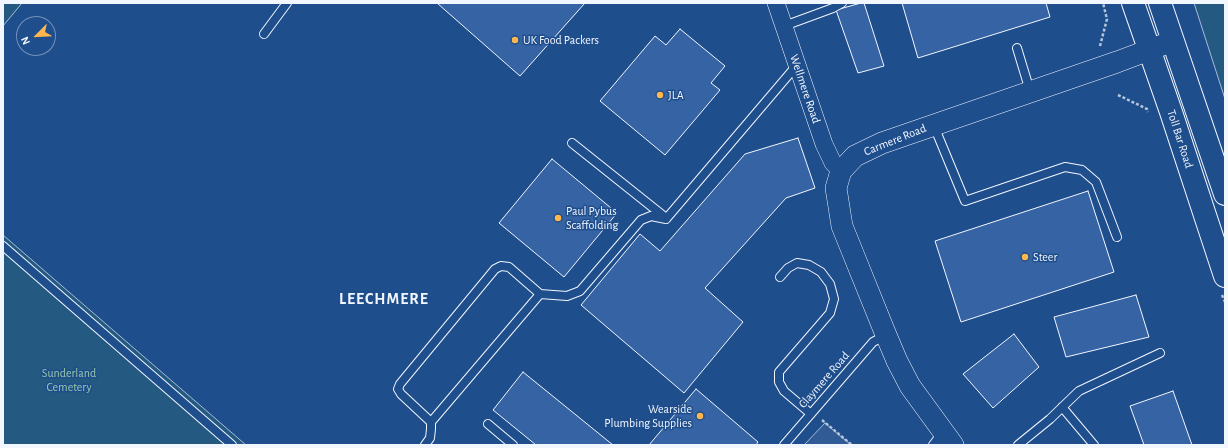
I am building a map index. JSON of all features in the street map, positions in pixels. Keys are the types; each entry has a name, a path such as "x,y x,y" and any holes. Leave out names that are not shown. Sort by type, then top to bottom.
{"main road":[{"name":"Toll Bar Road","path":"1133,3 1225,276"},
{"name":"Toll Bar Road","path":"1160,3 1225,194"}],"street":[{"name":"Wellmere Road","path":"776,3 824,144 833,163 841,170"},
{"name":"Carmere Road","path":"841,170 855,156 882,143 1173,41"},
{"path":"841,170 836,188 842,226 896,361 943,440"}],"lane":[{"path":"264,34 287,3"},
{"path":"784,26 833,8 842,3"},
{"path":"1017,48 1030,92"},
{"path":"666,218 797,65"},
{"path":"934,125 965,200 1065,167 1082,170 1096,182 1117,237"},
{"path":"572,142 666,218"},
{"path":"424,445 430,438 432,429 431,422 401,394 398,389 400,384 495,269 501,266 509,267 540,294 567,296 580,291 641,220 651,216 666,218"},
{"path":"3,246 232,445"},
{"path":"780,277 788,268 797,263 809,265 821,272 830,284 834,299 830,313 779,372 779,382 784,391 812,413"},
{"path":"431,422 540,294"},
{"name":"Claymere Road","path":"784,445 873,342 886,335"},
{"path":"1018,445 1079,391 1160,353"},
{"path":"1062,407 1094,445"},
{"path":"488,424 513,445"}],"path":[{"path":"1100,46 1107,19 1103,3"},
{"path":"812,413 852,445"}],"green space":[{"path":"3,3 22,3 3,26"},
{"path":"1194,3 1225,3 1225,99"},
{"name":"Sunderland Cemetery","path":"3,235 246,445 3,445"}],"shaded area":[{"path":"825,423 851,445 804,445"}],"building":[{"name":"UK Food Packers","path":"437,3 585,3 520,76"},
{"path":"864,3 884,66 858,73 836,10"},
{"path":"902,3 1046,3 1050,17 918,58"},
{"name":"JLA","path":"680,29 725,66 711,83 720,90 665,155 600,101 655,36 666,45"},
{"path":"798,138 815,188 786,198 705,288 743,322 684,393 581,305 640,234 660,251 745,154"},
{"name":"Paul Pybus Scaffolding","path":"552,159 617,213 564,277 499,223"},
{"name":"Steer","path":"1088,191 1114,272 961,322 935,241"},
{"path":"1136,295 1149,337 1066,357 1054,317"},
{"path":"1014,334 1039,367 993,408 963,374"},
{"path":"523,372 613,445 536,445 493,410"},
{"name":"Wearside Plumbing Supplies","path":"696,389 758,442 756,445 649,445"},
{"path":"1173,391 1192,445 1144,445 1130,406"}],"place":[{"name":"UK Food Packers","path":"515,40"},
{"name":"JLA","path":"660,95"},
{"name":"Paul Pybus Scaffolding","path":"558,218"},
{"name":"Steer","path":"1025,257"},
{"name":"Wearside Plumbing Supplies","path":"700,416"}],"district":[{"name":"LEECHMERE","path":"384,299"}]}
